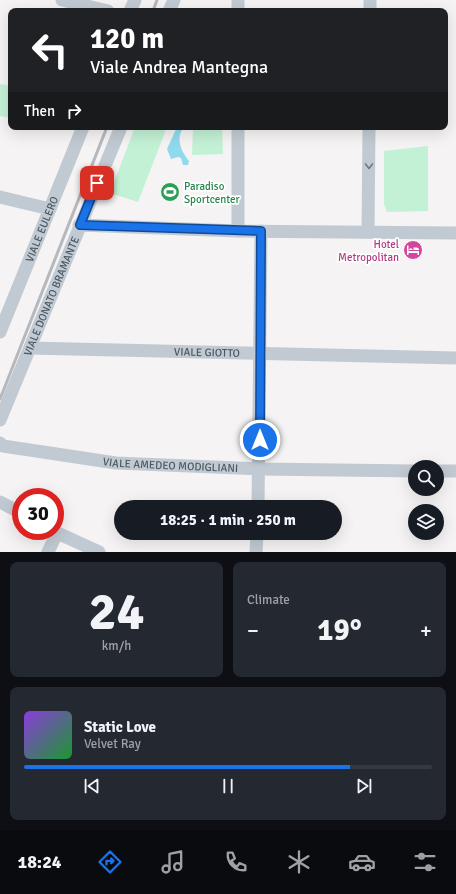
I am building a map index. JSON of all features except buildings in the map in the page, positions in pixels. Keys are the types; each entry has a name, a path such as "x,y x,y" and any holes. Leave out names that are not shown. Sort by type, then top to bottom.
{"street":[{"path":"62,0 95,8"},
{"name":"VIALE EULERO","path":"0,332 82,130"},
{"name":"VIALE DONATO BRAMANTE","path":"0,420 120,130"},
{"path":"238,130 238,230"},
{"path":"368,232 369,130"},
{"path":"0,197 50,209"},
{"path":"80,225 261,231 456,233"},
{"path":"258,500 260,469 261,231"},
{"name":"VIALE GIOTTO","path":"30,348 456,358"},
{"name":"VIALE AMEDEO MODIGLIANI","path":"0,443 3,446 116,464 260,469 408,471"},
{"path":"444,471 456,471"},
{"path":"0,502 12,508"},
{"path":"64,536 99,552"},
{"path":"48,552 52,540"},
{"path":"256,552 257,540"}],"green space":[{"path":"0,84 8,85 8,117 0,116"},
{"path":"134,130 166,130 138,202 110,193"},
{"path":"193,130 222,130 223,154 192,155"},
{"path":"428,146 428,211 387,212 384,204 384,151"}],"water":[{"path":"176,130 182,130 180,144 189,161 188,165 183,165 181,158 178,157 171,159 167,149"}],"railway":[{"path":"154,8 157,0"},
{"path":"0,399 106,130"}],"place":[{"name":"Paradiso Sportcenter","path":"170,192"},
{"name":"Hotel Metropolitan","path":"413,250"}],"route":[{"path":"97,183 80,225 261,231 260,440"}]}
